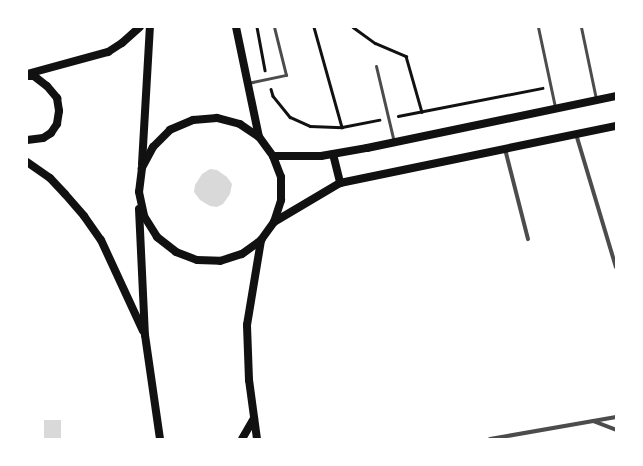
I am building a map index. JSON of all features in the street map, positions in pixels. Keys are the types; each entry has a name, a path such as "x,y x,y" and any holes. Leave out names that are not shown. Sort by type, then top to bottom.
{"main road":[{"path":"27,75 108,52 122,44 140,27"},
{"path":"150,27 142,168 139,192 144,335 160,439"},
{"path":"236,27 259,137"},
{"path":"27,75 34,76 47,86 57,98 59,111 57,124 51,133 44,138 27,140"},
{"path":"273,156 321,156 333,154 616,96"},
{"path":"139,192 144,216 157,237 176,252 197,260 220,261 242,254 261,240 274,222 281,200 281,177 273,156 259,137 240,124 216,118 193,120 170,130 153,147 142,168"},
{"path":"274,222 340,183 616,126"},
{"path":"333,154 340,183"},
{"path":"27,162 50,178 84,216 101,240 144,335"},
{"path":"257,439 249,380 247,326 261,240"},
{"path":"242,439 254,418"}],"street":[{"path":"576,134 616,267"},
{"path":"505,149 528,239"},
{"path":"490,439 616,417"},
{"path":"593,421 616,430"}],"lane":[{"path":"247,83 286,75 274,27"},
{"path":"538,27 555,109"},
{"path":"580,27 596,100"},
{"path":"376,66 394,142"}],"path":[{"path":"314,27 342,127"},
{"path":"353,27 375,43 406,56 422,112"}],"shaded area":[{"path":"210,169 217,170 227,177 232,184 230,194 223,204 217,207 210,206 200,200 194,192 195,185 202,174"},
{"path":"44,420 61,420 61,439 44,439"}]}
